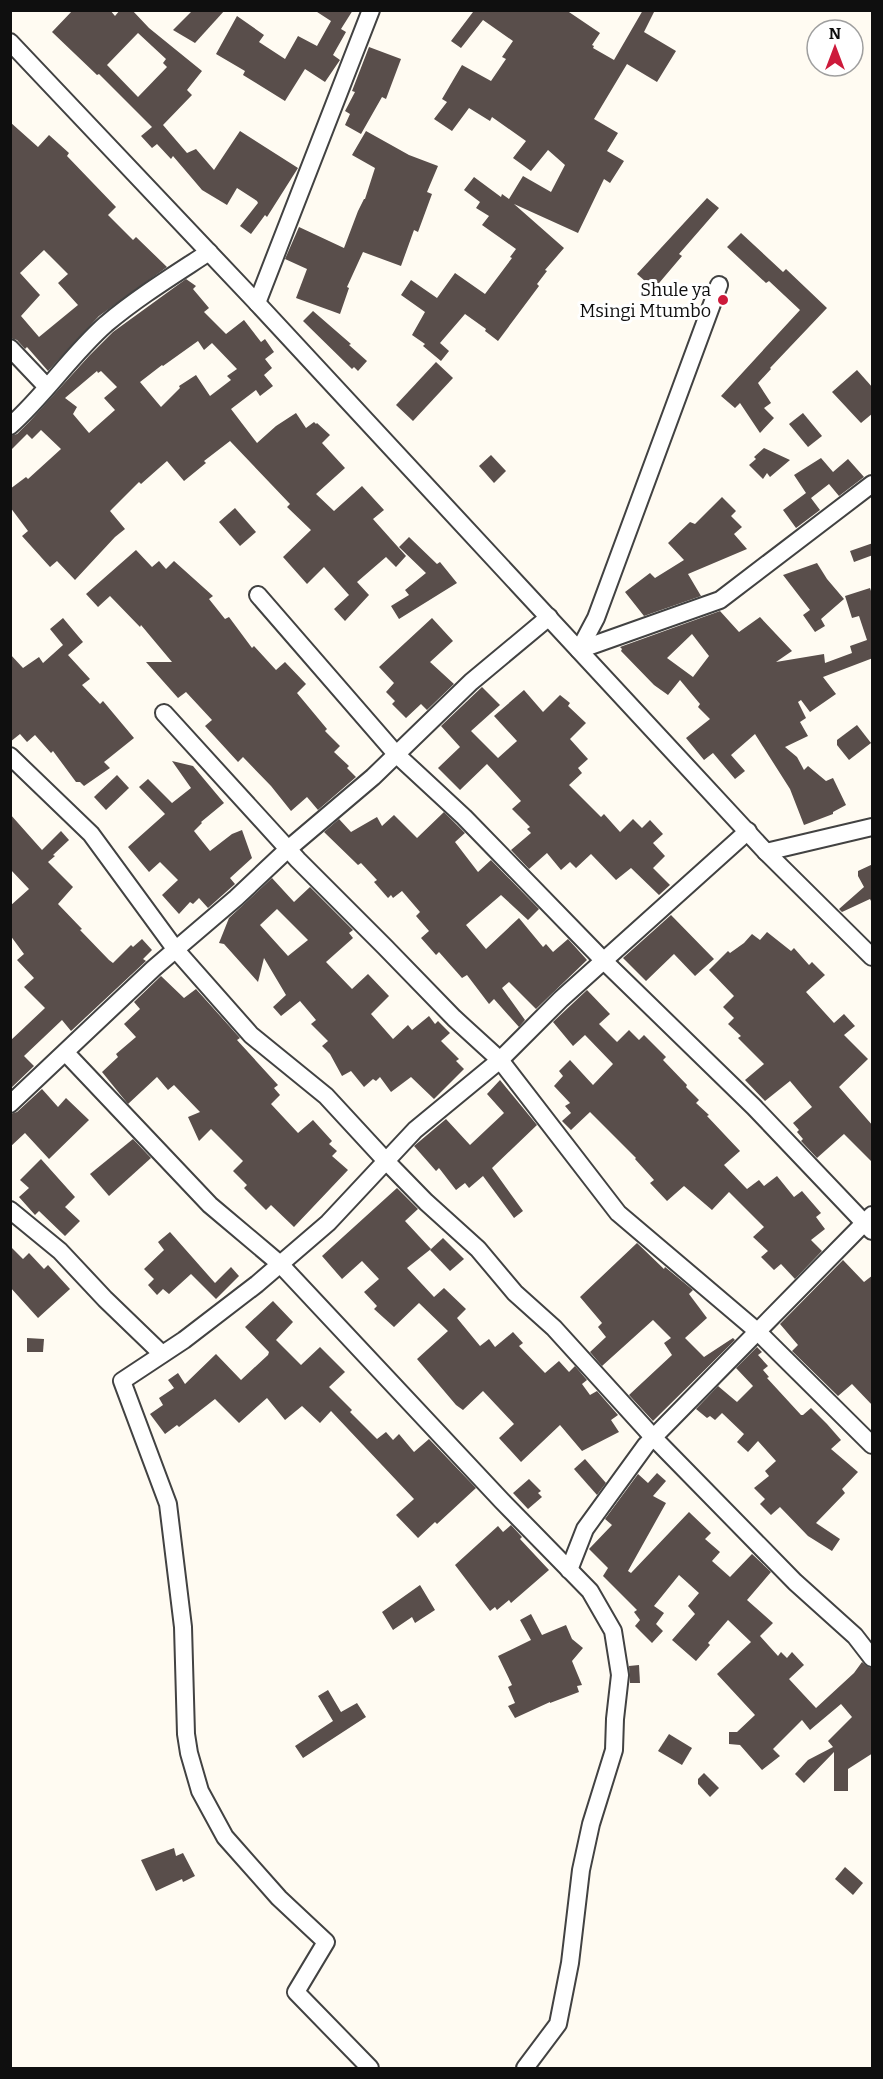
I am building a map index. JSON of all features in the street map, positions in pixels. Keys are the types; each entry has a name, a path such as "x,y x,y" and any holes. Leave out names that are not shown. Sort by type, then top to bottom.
{"street":[{"path":"257,303 371,10"},
{"path":"10,42 257,303 766,852 873,957"},
{"path":"10,426 26,412 46,387 106,325 156,286 209,252"},
{"path":"579,650 596,618 719,285"},
{"path":"10,348 46,387"},
{"path":"579,650 720,600 873,484"},
{"path":"258,596 396,754 464,817 604,961 870,1223 757,1331 706,1386 646,1445 585,1529 570,1570"},
{"path":"10,1104 288,849 373,777 471,682 549,617"},
{"path":"164,713 288,849 454,1018 500,1060 618,1213 757,1331 873,1445"},
{"path":"10,756 91,834 176,950 251,1035 326,1096 426,1202 477,1249 515,1293 554,1328 653,1437 795,1582 855,1636 873,1658"},
{"path":"766,852 873,827"},
{"path":"370,2068 296,1992 326,1942 279,1898 225,1837 200,1791 186,1734 183,1627 168,1504 122,1381 184,1340 328,1223 416,1130 500,1060 561,999 748,831"},
{"path":"66,1053 210,1205 280,1264 502,1501 590,1591 613,1631 620,1674 614,1750 581,1870 570,1963 558,2024 525,2068"},
{"path":"10,1210 60,1251 105,1299 162,1354"}],"building":[{"path":"73,10 110,10 115,16 120,10 132,10 149,28 202,71 187,90 192,95 163,125 187,153 196,149 214,170 240,131 298,168 267,217 265,215 251,234 240,226 258,203 257,201 237,188 227,205 202,190 173,156 171,159 157,144 152,148 141,136 152,127 99,74 97,75 52,32","holes":["138,33 166,59 163,63 167,67 138,97 107,65"]},
{"path":"193,10 225,10 195,43 173,30"},
{"path":"314,10 353,10 341,29 346,32 333,55 340,60 325,82 305,69 285,101 243,75 245,71 216,54 237,16 264,35 259,42 285,59 298,36 317,46 331,21"},
{"path":"470,10 566,10 600,33 592,45 593,48 614,60 643,10 655,10 644,32 676,51 657,82 627,64 594,119 618,133 607,151 624,161 610,183 604,179 578,233 514,204 564,248 545,270 547,271 537,284 539,286 498,341 465,314 440,343 449,351 441,361 423,346 425,344 412,335 425,312 401,295 411,280 437,298 455,273 485,294 512,258 510,257 516,249 482,225 489,216 476,208 480,202 464,190 474,177 501,197 502,194 509,199 523,176 551,192 565,165 548,150 531,171 513,158 526,141 492,117 490,121 469,108 452,131 434,119 447,102 442,99 462,65 491,81 506,59 502,57 513,41 483,20 461,48 451,41 473,12"},
{"path":"369,47 401,59 386,99 382,97 361,134 345,125 350,114 345,111 355,92 352,91"},
{"path":"10,122 38,147 49,135 69,153 67,156 116,207 108,215 133,240 136,237 167,267 99,316 48,371 27,347 25,349 17,340 10,338","holes":["44,250 68,274 58,283 78,305 39,337 21,316 40,295 20,273"]},
{"path":"366,131 409,155 438,166 427,192 432,194 418,232 414,230 401,266 363,252 347,287 349,288 340,314 296,298 307,269 285,259 299,227 344,248 365,199 375,168 352,155"},
{"path":"707,198 719,208 679,254 682,256 654,289 637,274"},
{"path":"741,233 783,272 786,269 827,308 758,383 771,403 764,408 774,418 760,433 740,403 735,408 721,396 800,310 727,247"},
{"path":"186,279 196,286 193,289 209,308 204,312 226,334 244,320 261,342 265,339 274,352 265,359 272,368 264,375 273,386 260,396 256,390 231,409 257,443 276,426 296,413 306,428 314,422 317,423 330,435 322,443 345,468 316,494 334,511 362,486 384,510 373,519 406,556 396,567 386,557 357,582 369,595 345,621 334,609 349,595 324,567 307,584 283,557 311,530 287,507 290,504 230,441 204,461 206,463 184,481 167,461 141,484 139,482 110,511 125,529 75,580 57,561 50,567 22,536 28,531 10,507 10,489 26,477 28,479 61,449 41,430 32,439 27,434 10,451 10,436 17,434 30,421 113,332","holes":["198,341 204,350 212,343 237,369 227,376 231,380 210,396 196,375 179,386 180,388 161,407 140,382","97,371 98,373 101,371 117,387 104,398 115,410 89,433 73,414 77,407 65,398"]},
{"path":"313,311 367,361 358,371 354,367 352,369 303,321"},
{"path":"436,362 453,378 413,421 396,405"},
{"path":"857,370 873,388 873,413 861,423 832,392"},
{"path":"803,413 822,436 808,447 789,424"},
{"path":"764,448 790,460 770,477 767,473 763,479 749,465"},
{"path":"491,455 506,471 494,483 479,466"},
{"path":"821,458 833,472 848,459 864,477 839,496 829,484 811,498 820,510 796,528 783,510 806,493 794,475"},
{"path":"722,497 736,511 731,516 742,527 734,534 747,549 688,574 701,596 644,616 625,592 650,573 655,578 684,560 668,543 690,522 695,524"},
{"path":"235,508 256,532 240,546 219,522"},
{"path":"409,537 437,564 440,562 457,583 399,619 391,606 409,595 405,590 426,573 399,547"},
{"path":"873,543 873,555 854,562 850,551"},
{"path":"136,550 152,567 159,561 166,569 174,561 213,596 209,599 225,619 229,617 252,648 254,646 276,670 285,662 306,684 297,693 327,729 325,731 340,746 334,752 349,766 347,768 356,777 318,810 307,797 291,811 243,757 238,762 205,726 212,720 186,692 178,698 146,662 172,662 141,625 140,627 110,596 98,607 86,594"},
{"path":"817,563 844,599 821,619 825,626 815,632 803,615 810,610 783,575"},
{"path":"870,588 873,597 873,658 823,677 836,694 810,712 801,700 798,702 806,718 800,722 808,736 785,747 797,757 804,770 808,766 826,781 833,778 846,805 833,814 804,825 790,789 755,734 731,755 745,771 735,779 713,753 704,760 686,738 710,719 698,707 700,704 680,680 668,695 654,685 621,651 620,647 720,611 739,632 760,617 792,651 776,662 824,654 825,663 852,653 850,646 867,640 859,616 852,618 845,596","holes":["692,634 709,656 693,677 667,658"]},
{"path":"63,618 83,642 68,655 90,679 82,685 100,704 103,701 134,738 104,762 110,768 84,786 76,782 53,751 51,753 35,735 27,742 20,734 10,742 10,654 23,668 39,657 43,663 63,645 50,629"},
{"path":"432,618 453,641 430,662 454,684 427,710 421,704 406,718 392,704 395,701 386,692 394,683 379,667"},
{"path":"482,687 500,705 471,731 498,758 517,741 494,716 524,690 543,712 560,695 570,703 568,706 586,723 570,739 588,759 578,768 582,773 569,785 601,817 604,814 620,832 633,819 642,828 650,820 663,834 653,843 665,856 653,868 670,885 659,895 631,868 616,880 591,854 576,868 570,862 561,870 547,853 529,869 511,850 531,833 527,829 530,827 512,809 521,801 487,764 460,790 438,768 460,747 441,726"},
{"path":"857,725 871,743 849,760 837,745 837,740"},
{"path":"172,761 193,766 224,803 201,822 194,831 210,851 232,834 242,830 252,858 230,878 235,884 208,908 199,898 193,904 190,902 179,914 162,895 178,880 160,862 149,872 128,847 165,814 139,787 148,779 172,803 191,788"},
{"path":"117,775 129,788 106,810 94,797"},
{"path":"444,812 465,833 455,842 478,872 491,860 539,909 528,920 501,895 466,925 486,949 519,918 543,947 546,944 553,952 568,939 587,960 536,1009 509,982 502,988 525,1020 519,1027 494,999 489,1004 467,975 462,978 439,952 436,955 421,938 429,931 416,916 420,912 402,891 393,898 391,895 388,898 374,882 377,880 361,863 358,865 324,832 339,819 351,832 377,817 382,826 394,815 417,838"},
{"path":"10,814 42,850 61,831 69,840 48,862 73,887 58,904 109,960 113,963 131,945 133,947 142,939 152,950 143,959 146,961 71,1031 62,1020 24,1056 34,1066 10,1089 10,1041 45,1008 24,987 34,978 17,960 24,954 10,935 10,906 29,889 10,869"},
{"path":"873,864 873,905 870,899 842,912 839,909 864,887 858,871"},
{"path":"272,878 294,902 310,887 353,930 349,933 353,938 326,962 352,989 368,974 389,996 371,1014 393,1039 408,1025 412,1030 429,1016 435,1024 438,1021 450,1033 441,1041 459,1059 456,1061 464,1069 434,1099 411,1077 391,1092 380,1077 376,1081 373,1079 364,1087 351,1071 342,1076 330,1054 322,1046 328,1041 311,1024 316,1020 300,1001 281,1016 273,1007 286,995 264,958 258,982 224,944 219,943 229,918","holes":["277,909 308,940 288,956 260,925"]},
{"path":"671,915 714,959 695,976 674,954 646,981 623,958"},
{"path":"767,932 791,951 794,948 809,965 812,962 825,975 806,992 834,1023 844,1014 855,1026 844,1035 868,1059 839,1087 873,1126 873,1163 844,1134 817,1158 801,1141 803,1139 797,1132 799,1130 793,1123 812,1107 790,1081 765,1101 745,1080 764,1064 738,1038 741,1036 728,1024 734,1018 723,1007 734,996 709,970 728,951 730,953 752,934 760,940"},
{"path":"161,976 184,998 196,989 240,1038 237,1040 278,1085 274,1088 280,1095 271,1104 298,1133 313,1120 332,1141 329,1144 337,1151 332,1156 348,1170 294,1227 271,1205 266,1210 244,1188 247,1185 233,1171 243,1161 211,1129 199,1141 188,1117 200,1112 174,1085 168,1090 157,1077 128,1104 102,1072 118,1057 116,1054 136,1037 124,1024 140,1009 134,1002"},
{"path":"587,990 610,1014 599,1024 617,1042 629,1030 639,1040 644,1035 666,1057 663,1060 699,1100 696,1103 740,1151 724,1165 747,1189 759,1180 764,1186 777,1176 794,1197 802,1191 821,1213 816,1217 825,1229 811,1240 822,1251 795,1279 781,1264 774,1270 761,1257 768,1251 753,1237 764,1227 729,1192 712,1210 684,1186 667,1201 650,1183 654,1180 636,1158 590,1112 571,1130 562,1121 571,1113 565,1106 570,1103 554,1086 563,1076 559,1071 570,1060 593,1085 613,1064 585,1035 573,1046 553,1022"},
{"path":"500,1080 537,1125 492,1168 523,1211 514,1218 483,1176 469,1188 465,1183 456,1190 439,1168 436,1171 414,1146 446,1119 470,1145 504,1113 487,1094"},
{"path":"42,1089 58,1107 66,1098 89,1120 49,1159 25,1133 10,1147 10,1114 17,1112"},
{"path":"133,1139 151,1158 109,1196 90,1174"},
{"path":"41,1159 75,1197 65,1207 80,1221 65,1236 39,1211 35,1215 19,1197 29,1188 20,1180"},
{"path":"397,1188 418,1209 405,1221 431,1249 407,1268 434,1297 444,1288 466,1309 457,1318 480,1346 489,1339 495,1347 513,1332 523,1343 519,1346 545,1373 559,1361 569,1372 575,1366 587,1380 582,1384 590,1395 597,1391 618,1415 611,1420 619,1432 582,1451 560,1425 521,1462 499,1438 514,1424 483,1391 463,1410 456,1405 417,1359 448,1331 419,1303 394,1327 374,1309 377,1306 364,1292 379,1279 362,1261 342,1279 322,1256"},
{"path":"170,1232 215,1283 231,1267 239,1276 216,1299 191,1274 169,1294 163,1289 157,1295 148,1285 154,1279 144,1269 164,1250 158,1242"},
{"path":"443,1238 464,1259 450,1271 430,1250"},
{"path":"637,1243 664,1269 665,1267 693,1290 689,1294 707,1318 685,1338 704,1357 733,1338 735,1340 653,1421 629,1395 672,1355 664,1343 671,1338 653,1320 602,1366 590,1352 606,1337 598,1327 602,1323 580,1297"},
{"path":"10,1246 23,1259 29,1253 44,1269 48,1265 70,1289 38,1318 10,1287"},
{"path":"843,1260 864,1282 873,1275 873,1406 852,1384 838,1396 792,1351 798,1345 780,1324"},
{"path":"273,1301 293,1322 276,1340 301,1365 320,1347 345,1372 329,1387 377,1439 386,1432 393,1440 399,1434 414,1452 429,1439 476,1488 437,1524 435,1522 418,1538 396,1515 414,1499 331,1411 320,1423 302,1406 285,1420 267,1398 239,1423 215,1399 179,1427 177,1425 165,1434 150,1414 163,1405 159,1398 174,1388 168,1380 178,1373 185,1384 216,1354 241,1380 269,1352 245,1327"},
{"path":"27,1338 44,1339 43,1352 27,1352"},
{"path":"757,1347 762,1352 758,1355 768,1366 763,1370 769,1377 767,1378 801,1415 811,1408 827,1424 841,1440 831,1449 858,1472 842,1489 845,1493 816,1523 840,1539 832,1551 808,1536 780,1507 771,1515 760,1504 765,1499 754,1488 769,1476 765,1471 776,1461 758,1441 748,1452 737,1442 744,1434 722,1413 715,1420 710,1416 707,1418 696,1409 718,1386 737,1402 753,1386 736,1368"},
{"path":"585,1459 606,1483 597,1495 574,1469"},
{"path":"657,1473 666,1481 653,1496 666,1503 628,1571 631,1573 689,1512 711,1533 705,1539 720,1552 712,1561 730,1577 752,1554 771,1572 747,1600 773,1623 760,1636 778,1656 781,1652 787,1658 792,1652 804,1665 789,1679 816,1708 854,1673 862,1662 873,1668 873,1753 848,1769 848,1791 834,1791 834,1752 804,1783 795,1774 808,1760 833,1747 828,1741 852,1717 841,1704 810,1730 802,1720 773,1749 780,1756 762,1770 740,1745 729,1744 729,1732 737,1732 755,1715 717,1674 751,1642 728,1620 696,1661 672,1640 695,1614 688,1606 699,1593 679,1575 654,1606 664,1613 656,1624 663,1631 652,1643 635,1626 640,1620 634,1612 637,1610 603,1576 608,1568 589,1549 612,1525 605,1519 638,1474 648,1483"},
{"path":"529,1479 541,1491 538,1493 542,1497 528,1509 513,1493"},
{"path":"511,1525 522,1537 520,1539 549,1570 511,1603 509,1600 497,1610 495,1607 490,1611 455,1565 498,1526 503,1532"},
{"path":"420,1585 435,1610 415,1623 412,1617 393,1630 382,1612"},
{"path":"531,1614 542,1635 566,1625 572,1639 583,1648 572,1661 582,1685 577,1686 579,1692 515,1718 508,1706 515,1703 508,1687 512,1685 498,1656 531,1640 520,1620"},
{"path":"639,1665 640,1683 630,1683 629,1666"},
{"path":"328,1690 341,1712 357,1703 366,1717 303,1758 295,1746 333,1721 318,1696"},
{"path":"669,1734 692,1748 682,1765 658,1751"},
{"path":"704,1773 719,1788 710,1797 698,1784 698,1779"},
{"path":"174,1848 176,1856 183,1853 195,1876 183,1882 182,1879 156,1891 141,1860"},
{"path":"845,1867 863,1883 853,1895 835,1879"}],"place":[{"name":"Shule ya Msingi Mtumbo","path":"723,300"}]}
